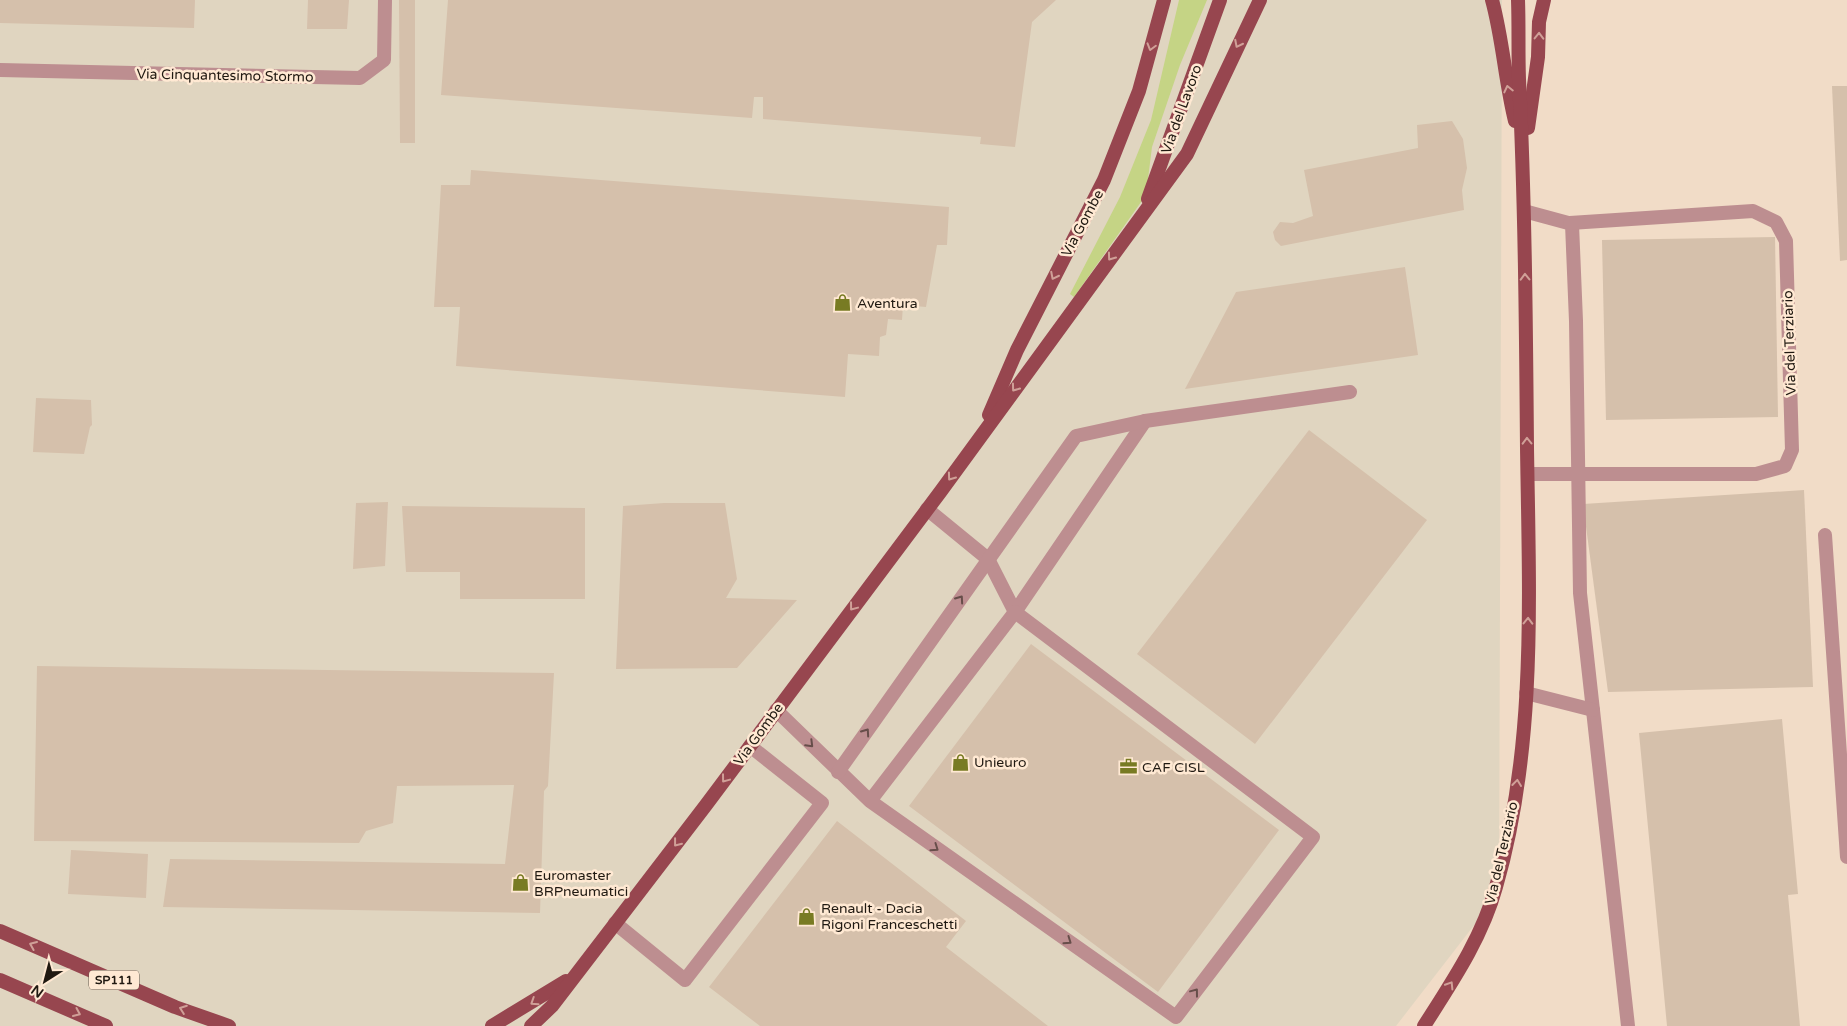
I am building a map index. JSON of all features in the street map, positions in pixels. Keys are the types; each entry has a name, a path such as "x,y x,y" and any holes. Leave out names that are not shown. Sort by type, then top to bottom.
{"main road":[{"name":"Via Gombe","path":"979,437 1017,350 1104,180 1139,91 1164,0"},
{"name":"Via del Lavoro","path":"1140,218 1220,0"},
{"name":"Via Gombe","path":"532,1026 552,1006 576,976 750,746 927,509 1187,154 1260,0"},
{"path":"1492,0 1498,22 1506,83 1523,153"},
{"name":"Via del Terziario","path":"1424,1026 1458,972 1482,926 1496,887 1512,823 1526,693 1528,474 1523,153 1518,0"},
{"path":"1523,153 1536,72 1539,22 1544,0"},
{"name":"SP111","path":"0,931 175,1006 228,1026"},
{"path":"492,1026 576,976"},
{"path":"0,980 106,1026"},
{"path":"539,1026 552,1006"}],"street":[{"name":"Via Cinquantesimo Stormo","path":"0,70 360,78 384,60 385,0"},
{"path":"1159,0 1159,20"},
{"name":"Via del Terziario","path":"1524,211 1570,223 1754,211 1776,222 1786,241 1792,450 1785,466 1756,474 1528,474"},
{"path":"1570,223 1572,224 1576,321 1580,593 1628,1026"},
{"path":"838,772 1076,436 1145,422 1350,392"},
{"path":"870,802 1015,612 1145,422"},
{"path":"776,710 870,802 1176,1017 1313,837 1015,612 988,559 927,509"},
{"path":"1825,535 1847,856"},
{"path":"1526,693 1593,710"},
{"path":"615,923 685,980 822,803 750,746"}],"shaded area":[{"path":"0,0 1502,0 1499,893 1396,1026 0,1026"}],"green space":[{"path":"1179,0 1207,0 1180,65 1152,147 1146,195 1074,297 1070,294 1120,197 1151,120"}],"building":[{"path":"0,0 195,0 194,28 0,23"},
{"path":"308,0 349,0 347,29 307,29"},
{"path":"399,0 415,0 415,143 400,143"},
{"path":"448,0 1056,0 1032,22 1015,147 980,144 981,137 763,119 763,97 754,97 752,118 441,95"},
{"path":"1832,86 1847,86 1847,260 1840,261"},
{"path":"1452,121 1463,139 1467,168 1462,190 1464,210 1281,246 1275,240 1273,232 1280,222 1293,223 1313,216 1304,170 1418,148 1417,125"},
{"path":"471,170 949,207 947,245 937,245 926,307 903,305 902,320 888,319 886,335 880,337 879,356 848,354 845,397 456,366 460,307 434,307 441,185 470,185"},
{"path":"1775,237 1778,417 1606,420 1602,240"},
{"path":"1405,267 1418,355 1185,389 1236,292"},
{"path":"36,398 91,400 92,425 84,454 33,452"},
{"path":"1309,430 1427,520 1255,744 1137,654"},
{"path":"1804,490 1813,687 1608,692 1583,504"},
{"path":"388,502 385,566 353,569 356,503"},
{"path":"664,503 725,503 737,579 726,598 797,600 737,668 616,669 623,506"},
{"path":"402,506 585,508 585,599 460,599 460,572 406,572"},
{"path":"1031,644 1279,830 1158,992 909,806"},
{"path":"37,666 554,673 548,786 544,791 540,913 163,907 170,859 505,864 514,785 397,786 393,823 366,831 359,843 34,841"},
{"path":"1782,719 1798,894 1788,895 1800,1026 1667,1026 1639,733"},
{"path":"837,821 966,921 946,947 1048,1026 760,1026 709,987"},
{"path":"71,850 148,854 146,898 68,894"}],"place":[{"name":"Aventura","path":"843,303"},
{"name":"Unieuro","path":"960,762"},
{"name":"CAF CISL","path":"1128,767"},
{"name":"Euromaster BRPneumatici","path":"520,883"},
{"name":"Renault - Dacia Rigoni Franceschetti","path":"807,916"}]}
